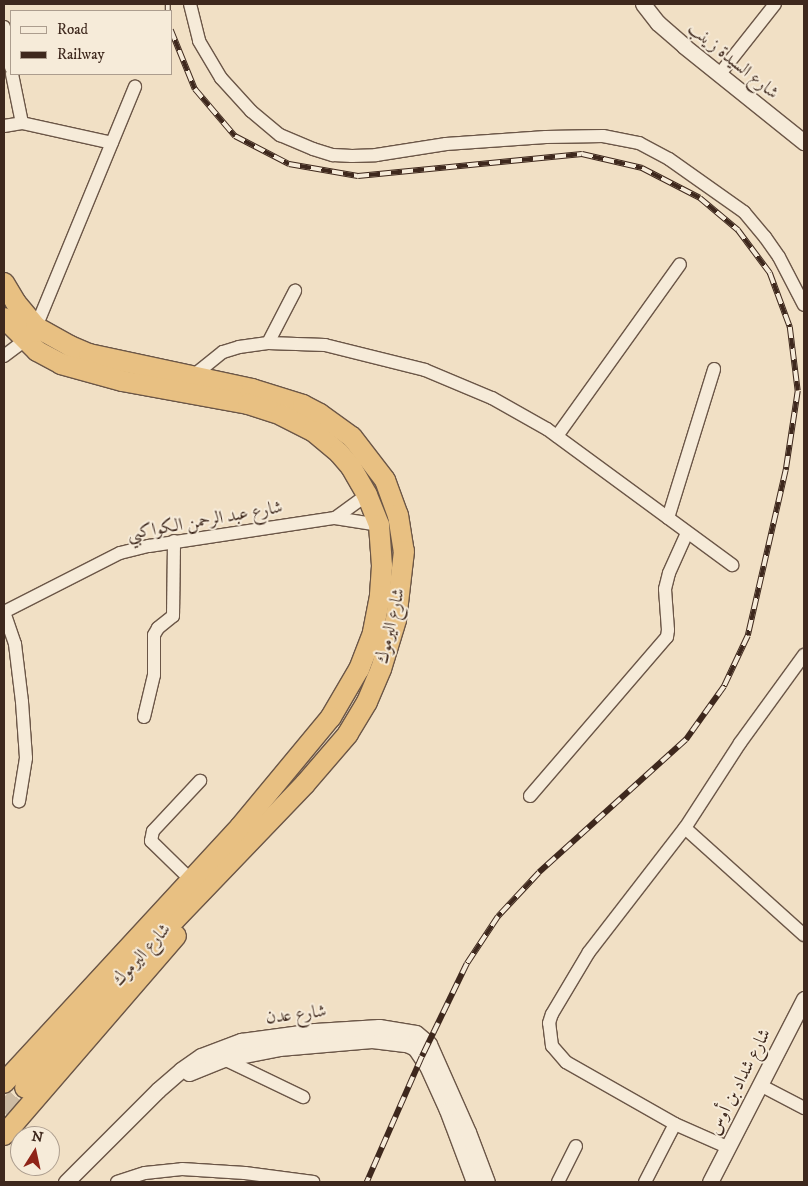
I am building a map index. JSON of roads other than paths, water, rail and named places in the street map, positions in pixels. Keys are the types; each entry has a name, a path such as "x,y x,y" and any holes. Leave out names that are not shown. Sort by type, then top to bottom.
{"highway":[{"name":"شارع اليرموك","path":"4,283 30,333 47,357 84,372 122,381 227,399 267,410 314,431 339,453 367,495 379,525 382,566 374,633 359,669 331,717 240,826 4,1083"},
{"name":"شارع اليرموك","path":"4,318 30,333 52,338 89,354 252,389 303,405 320,414 352,437 377,468 392,496 402,530 404,550 396,620 381,669 367,702 348,734 305,784 150,946 25,1088"},
{"path":"7,1124 183,928 232,862"}],"street":[{"path":"190,4 199,41 221,78 267,126 287,138 320,151 352,156 376,155 446,144 546,136 603,136 639,143 669,159 744,212 765,236 779,257 804,305"},
{"name":"شارع السيدة زينب","path":"643,4 658,23 718,75 804,142"},
{"path":"718,75 775,4"},
{"path":"4,27 10,62"},
{"path":"12,75 22,123"},
{"path":"4,356 30,333 135,87"},
{"path":"4,126 22,123 112,144"},
{"path":"557,436 680,264"},
{"path":"268,343 295,291"},
{"path":"193,376 222,352 239,347 268,343 325,345 425,370 492,398 557,436 687,533 732,564"},
{"path":"668,518 714,369"},
{"name":"شارع عبد الرحمن الكواكبي","path":"335,518 367,495"},
{"name":"شارع عبد الرحمن الكواكبي","path":"4,612 120,553 174,541 335,518 379,525"},
{"path":"530,796 667,637 665,589 687,533"},
{"path":"144,717 154,675 154,635 158,628 173,616 174,541"},
{"path":"4,612 15,644 22,702 26,758 19,800"},
{"path":"727,1148 675,1124 566,1062 552,1046 549,1030 552,1014 589,952 685,828 740,744 804,655"},
{"path":"191,880 151,841 153,831 200,781"},
{"path":"685,828 804,935"},
{"name":"شارع شداد بن أوس","path":"710,1182 804,998"},
{"name":"شارع عدن","path":"66,1182 158,1090 180,1070 201,1056 241,1041 315,1031 379,1026 416,1033 429,1044 468,1132 478,1180"},
{"name":"شارع عدن","path":"74,1182 184,1076 224,1059 265,1050 372,1040 407,1044 415,1048 427,1066 478,1180"},
{"path":"224,1059 302,1096"},
{"path":"760,1085 804,1108"},
{"path":"645,1182 675,1124"},
{"path":"558,1182 576,1146"},
{"path":"117,1182 145,1173 166,1170 243,1178 313,1182"}],"tunnel":[{"path":"4,1113 25,1088"}],"railway":[{"path":"168,4 168,10"},
{"path":"172,32 195,89 235,136 289,164 358,176 582,154 642,168 700,198 738,230 770,273 790,327 798,391 786,470 748,636 724,687 686,740 539,873 498,917 467,964 422,1057 367,1182"}]}
